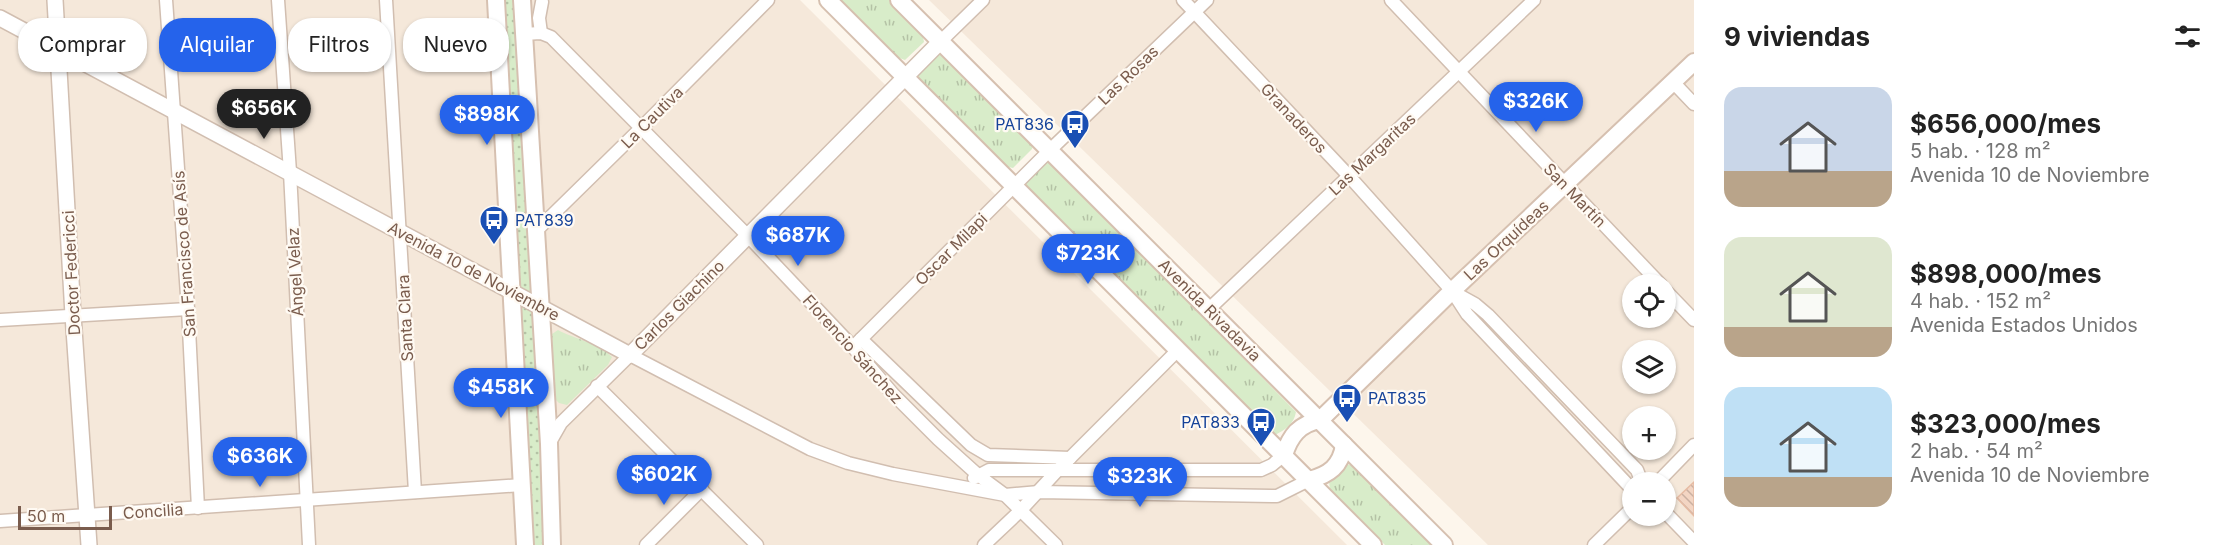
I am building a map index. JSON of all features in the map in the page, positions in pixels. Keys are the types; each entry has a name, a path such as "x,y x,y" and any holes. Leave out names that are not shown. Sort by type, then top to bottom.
{"main road":[{"path":"828,0 1373,545"},
{"name":"Avenida Rivadavia","path":"898,0 1444,545"},
{"path":"497,18 496,2 523,1 523,34 549,444 552,545"},
{"path":"509,36 523,34"},
{"name":"Las Orquídeas","path":"1320,420 1452,291 1694,62"},
{"path":"500,72 525,545"},
{"path":"1284,455 1288,441 1297,430 1308,422 1320,420"},
{"path":"1309,480 1323,477 1335,469 1343,457 1344,445"}],"street":[{"name":"Doctor Federicci","path":"55,0 56,18"},
{"name":"San Francisco de Asís","path":"166,0 188,309 198,508"},
{"name":"Ángel Velaz","path":"278,0 290,172 309,545"},
{"name":"Santa Clara","path":"386,0 415,492"},
{"name":"La Cautiva","path":"535,231 768,0"},
{"path":"940,41 983,0"},
{"name":"Granaderos","path":"1183,0 1349,176 1452,291 1467,314 1494,344 1622,477"},
{"name":"Las Rosas","path":"1050,150 1207,0"},
{"name":"San Martín","path":"1392,0 1458,73 1649,274"},
{"name":"Las Margaritas","path":"1209,309 1534,0"},
{"path":"523,1 544,1 539,18 541,33 523,34"},
{"name":"Avenida 10 de Noviembre","path":"0,18 18,27"},
{"name":"Florencio Sánchez","path":"541,33 551,37 857,343 893,394 938,439 978,475 1005,495 1056,545"},
{"name":"Carlos Giachino","path":"549,444 561,423 940,41"},
{"name":"Doctor Federicci","path":"58,72 89,545"},
{"name":"Avenida 10 de Noviembre","path":"102,72 630,355 810,449 848,463 892,474 1005,495 1039,492 1277,496 1309,480"},
{"path":"1673,82 1694,104"},
{"name":"Oscar Milapi","path":"857,343 1050,150"},
{"name":"Granaderos","path":"1452,291 1475,304 1488,315 1637,472"},
{"path":"1676,301 1694,320"},
{"path":"0,320 188,309"},
{"path":"857,343 981,452 988,455 1070,458"},
{"path":"984,545 1178,350"},
{"path":"597,386 757,545"},
{"path":"1668,472 1694,445"},
{"path":"963,486 989,470 1261,470 1272,465 1284,455"},
{"name":"Concilia","path":"0,521 522,485"},
{"path":"646,545 702,489"},
{"path":"1594,545 1622,518"},
{"path":"1676,523 1694,542"}],"shaded area":[{"path":"0,0 800,0 1347,545 0,545"},
{"path":"929,0 1694,0 1694,545 1488,545"}],"green space":[{"path":"496,0 522,0 552,545 525,545 500,72 509,72 509,18 497,18"},
{"path":"839,0 890,0 922,32 924,42 905,60 894,56"},
{"path":"938,53 948,54 1034,141 1032,149 1013,168 1004,166 920,83 918,74"},
{"path":"1045,161 1051,163 1296,412 1288,426 1275,435 1243,406 1026,187 1027,179"},
{"path":"558,330 593,345 612,357 608,365 567,405 559,403 553,397 552,334"},
{"path":"1347,464 1356,467 1432,542 1432,545 1385,545 1330,490 1329,481"}],"building":[{"path":"1694,482 1694,516 1677,498"}],"place":[{"name":"PAT836","path":"1075,150"},
{"name":"PAT839","path":"494,246"},
{"name":"PAT835","path":"1347,424"},
{"name":"PAT833","path":"1261,448"}]}
